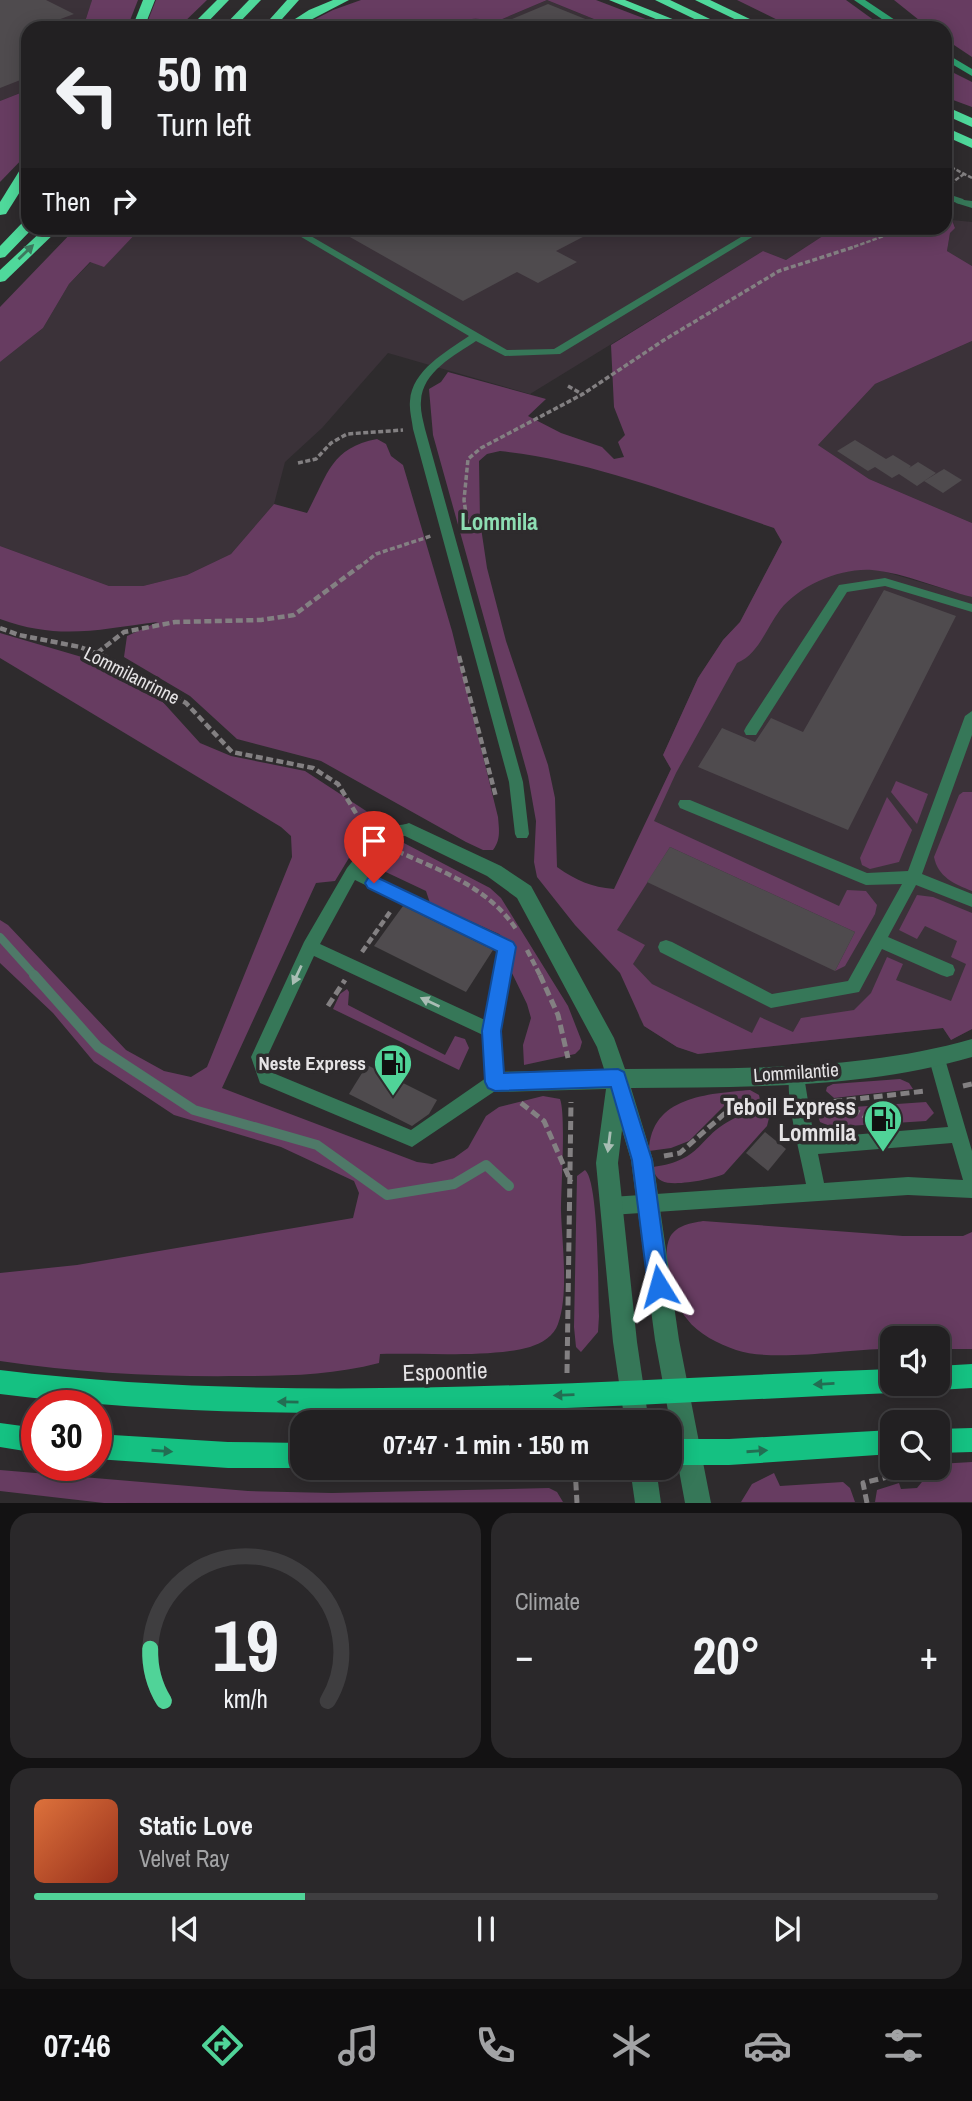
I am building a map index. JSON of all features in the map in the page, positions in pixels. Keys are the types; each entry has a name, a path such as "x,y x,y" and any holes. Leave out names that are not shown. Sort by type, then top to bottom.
{"highway":[{"path":"141,21 149,0"},
{"path":"202,21 223,0"},
{"path":"235,21 255,0"},
{"path":"274,21 293,0"},
{"path":"298,21 343,0"},
{"path":"615,0 670,21"},
{"path":"661,0 708,21"},
{"path":"701,0 748,21"},
{"path":"727,0 769,21"},
{"path":"952,113 972,123"},
{"path":"952,134 972,144"},
{"path":"1,211 21,179"},
{"path":"1,211 21,191"},
{"path":"0,254 21,232"},
{"path":"0,278 45,235"}],"main road":[{"path":"859,0 891,21"},
{"path":"952,60 972,73"},
{"path":"950,1378 972,1377"},
{"name":"Espoontie","path":"0,1382 239,1401 356,1402 880,1382"},
{"path":"0,1436 21,1439"},
{"path":"950,1441 972,1440"},
{"path":"682,1452 880,1444"},
{"path":"112,1447 228,1455 290,1456"}],"street":[{"path":"409,830 494,871 524,892 607,1045 642,1160 678,1410"},
{"name":"Lommilantie","path":"495,1082 570,1078 797,1075 937,1059 972,1048"},
{"path":"618,1078 607,1163 635,1410"},
{"path":"682,1458 698,1503"},
{"path":"645,1480 648,1503"}],"lane":[{"path":"303,235 505,353 556,352 750,235"},
{"path":"476,335 429,371 420,381 415,401 419,429 516,782 522,834"},
{"path":"751,731 843,588 885,582 972,608"},
{"path":"666,947 771,1001 853,987 913,877 972,716"},
{"path":"685,804 866,879 913,877 972,901"},
{"path":"352,872 507,947 491,1031 495,1082 412,1139 266,1078 259,1057 310,947 352,872 379,838 390,832 409,830"},
{"path":"879,940 947,970"},
{"path":"310,947 491,1031"},
{"path":"937,1059 972,1181"},
{"path":"797,1075 799,1105 817,1193"},
{"path":"807,1147 959,1134"},
{"path":"611,1206 908,1186 972,1189"}],"path":[{"path":"952,168 972,178"},
{"path":"97,654 124,632 175,622 261,620 294,615 376,554 428,537 468,528 464,500 468,459 485,443 513,427 546,415 583,394 674,334 736,299 758,282 794,264 838,253 887,235"},
{"path":"568,386 583,394"},
{"path":"298,463 316,459 331,443 348,434 419,429"},
{"path":"428,537 431,550"},
{"name":"Lommilanrinne","path":"0,628 19,635 80,647 97,654 186,703 232,752 313,768 338,784 364,827 379,838"},
{"path":"456,644 499,806"},
{"path":"566,1356 572,1186 570,1078"},
{"path":"495,1082 544,1121 572,1186"},
{"path":"642,1160 680,1153 723,1114 972,1084"},
{"path":"867,1503 863,1483 880,1479"},
{"path":"576,1480 577,1503"}],"shaded area":[{"path":"0,0 92,0 85,21 21,21 21,93 0,101"},
{"path":"92,0 138,0 130,21 85,21"},
{"path":"156,0 207,0 185,21 148,21"},
{"path":"361,0 547,0 498,21 312,21"},
{"path":"547,0 599,21 498,21"},
{"path":"547,0 596,0 651,21 599,21"},
{"path":"737,0 846,0 875,21 780,21"},
{"path":"894,0 972,0 972,57 952,44 952,21 920,21"},
{"path":"463,19 489,21 459,21"},
{"path":"952,72 972,82 972,107 952,100"},
{"path":"21,93 21,160 0,182 0,101"},
{"path":"952,220 972,222 972,266 947,251 950,235 955,227"},
{"path":"69,235 134,235 104,267 90,262 69,284 43,328 0,362 0,307"},
{"path":"134,235 824,235 786,260 763,251 530,394 388,353 322,428 285,462 274,504 231,554 187,575 143,586 109,586 0,546 0,362 43,328 69,284 91,262 104,266"},
{"path":"824,235 950,235 947,251 972,266 972,341 875,384 818,445 869,479 972,523 972,597 910,578 872,570 834,575 798,593 780,610 751,653 737,663 676,773 654,821 839,906 847,890 866,891 877,905 875,914 845,966 835,971 855,932 670,847 617,930 645,945 633,964 652,984 752,1033 760,1017 793,1032 801,1018 854,1010 871,993 887,957 903,964 896,980 951,1001 966,964 951,957 957,941 925,926 917,939 899,930 917,895 933,897 972,913 972,1029 951,1040 943,1028 698,1054 677,1047 644,1026 620,973 575,925 537,877 534,862 536,821 528,776 433,435 429,389 441,382 448,372 546,399 528,416 561,433 602,447 614,459 624,457 618,442 625,435 614,407 611,345 763,251 786,260","holes":["500,451 570,463 639,482 774,528 782,542 740,622 723,640 698,678 663,755 671,769 614,889 584,882 557,867 555,798 548,765 506,641 487,568 480,521 479,461 487,454"]},
{"path":"972,341 972,523 869,479 818,445 875,384"},
{"path":"377,439 386,444 391,456 403,465 452,631 498,817 498,838 493,850 483,850 466,842 321,761 237,739 190,696 124,657 127,636 158,622 98,630 61,631 42,630 0,619 0,546 109,586 143,586 187,575 231,554 274,504 307,513 326,475 340,456 361,443"},
{"path":"782,542 972,597 972,1029 951,1040 943,1028 698,1054 677,1047 644,1026 639,1017 633,964 607,908 671,769 663,755 698,678 723,640 740,622"},
{"path":"0,633 92,660 161,700 200,743 231,756 305,771 383,822 382,829 366,835 358,843 335,881 316,883 222,1088 417,1162 432,1164 454,1158 468,1148 486,1116 499,1107 543,1096 560,1099 563,1135 563,1298 558,1324 547,1338 530,1347 496,1353 380,1354 379,1363 345,1370 293,1375 150,1375 60,1369 0,1361 0,1273 77,1265 353,1218 359,1193 354,1181 281,1147 174,1115 94,1062 53,1013 0,963 0,920 8,925 126,1050 164,1071 191,1077 207,1067 292,857 291,836 281,827 0,658"},
{"path":"896,781 928,794 917,824 891,792"},
{"path":"972,792 972,891 943,875 934,857 959,795"},
{"path":"887,797 912,830 899,862 870,869 862,865 860,858"},
{"path":"402,842 490,888 501,898 568,1006 582,1042 575,1054 524,1065 523,1045 531,1018 510,969 509,942 499,934 430,903 426,891 373,866 383,848"},
{"path":"347,989 348,1005 445,1055 455,1036 465,1039 469,1048 459,1070 333,1009 340,994"},
{"path":"900,1079 909,1083 913,1089 834,1098 826,1091 827,1087 833,1084"},
{"path":"750,1090 759,1095 760,1100 725,1105 689,1141 671,1148 649,1151 652,1133 660,1119 684,1101 717,1093"},
{"path":"926,1102 934,1113 926,1121 832,1127 820,1122 818,1116 824,1109"},
{"path":"766,1113 769,1118 767,1126 724,1174 684,1183 667,1183 656,1175 653,1167 682,1159 733,1119"},
{"path":"585,1170 590,1178 593,1194 599,1316 598,1332 581,1352 576,1347 574,1327 577,1176"},
{"path":"703,1221 903,1236 963,1236 972,1232 972,1349 950,1349 950,1326 880,1326 880,1349 771,1355 752,1354 716,1342 697,1329 682,1312 670,1280 667,1246 673,1233 685,1225"},
{"path":"972,1462 972,1502 875,1502 877,1490 899,1483 901,1489 917,1488 924,1480 950,1480 950,1463"},
{"path":"0,1470 21,1472 21,1481 112,1479 248,1491 332,1493 549,1488 557,1492 563,1502 104,1503 0,1491"},
{"path":"774,1473 780,1486 843,1482 850,1488 855,1502 741,1502 752,1484"}],"building":[{"path":"0,0 46,0 74,14 55,21 21,21 21,80 0,88"},
{"path":"548,4 590,21 508,21"},
{"path":"346,235 587,235 556,251 577,262 538,283 517,272 463,301"},
{"path":"855,440 886,459 893,455 911,466 909,468 918,462 936,473 917,486 899,474 892,478 875,467 868,471 837,451"},
{"path":"944,469 962,480 943,493 924,481"},
{"path":"884,590 956,616 848,830 698,767 722,728 755,742 771,718 803,732"},
{"path":"670,847 855,932 835,971 647,882"},
{"path":"403,906 493,950 466,992 374,946"},
{"name":"Neste Express","path":"367,1065 437,1100 429,1114 412,1126 349,1094"},
{"path":"765,1132 786,1149 768,1171 746,1153"}],"waterway":[{"path":"0,937 36,977"},
{"path":"34,975 98,1047 194,1110 317,1145 387,1195 454,1184 486,1165 509,1186"}],"place":[{"name":"Neste Express","path":"393,1097"},
{"name":"Teboil Express Lommila","path":"883,1153"}],"district":[{"name":"Lommila","path":"499,521"}],"route":[{"path":"374,883 507,947 491,1031 495,1082 618,1078 642,1160 659,1286"}]}
